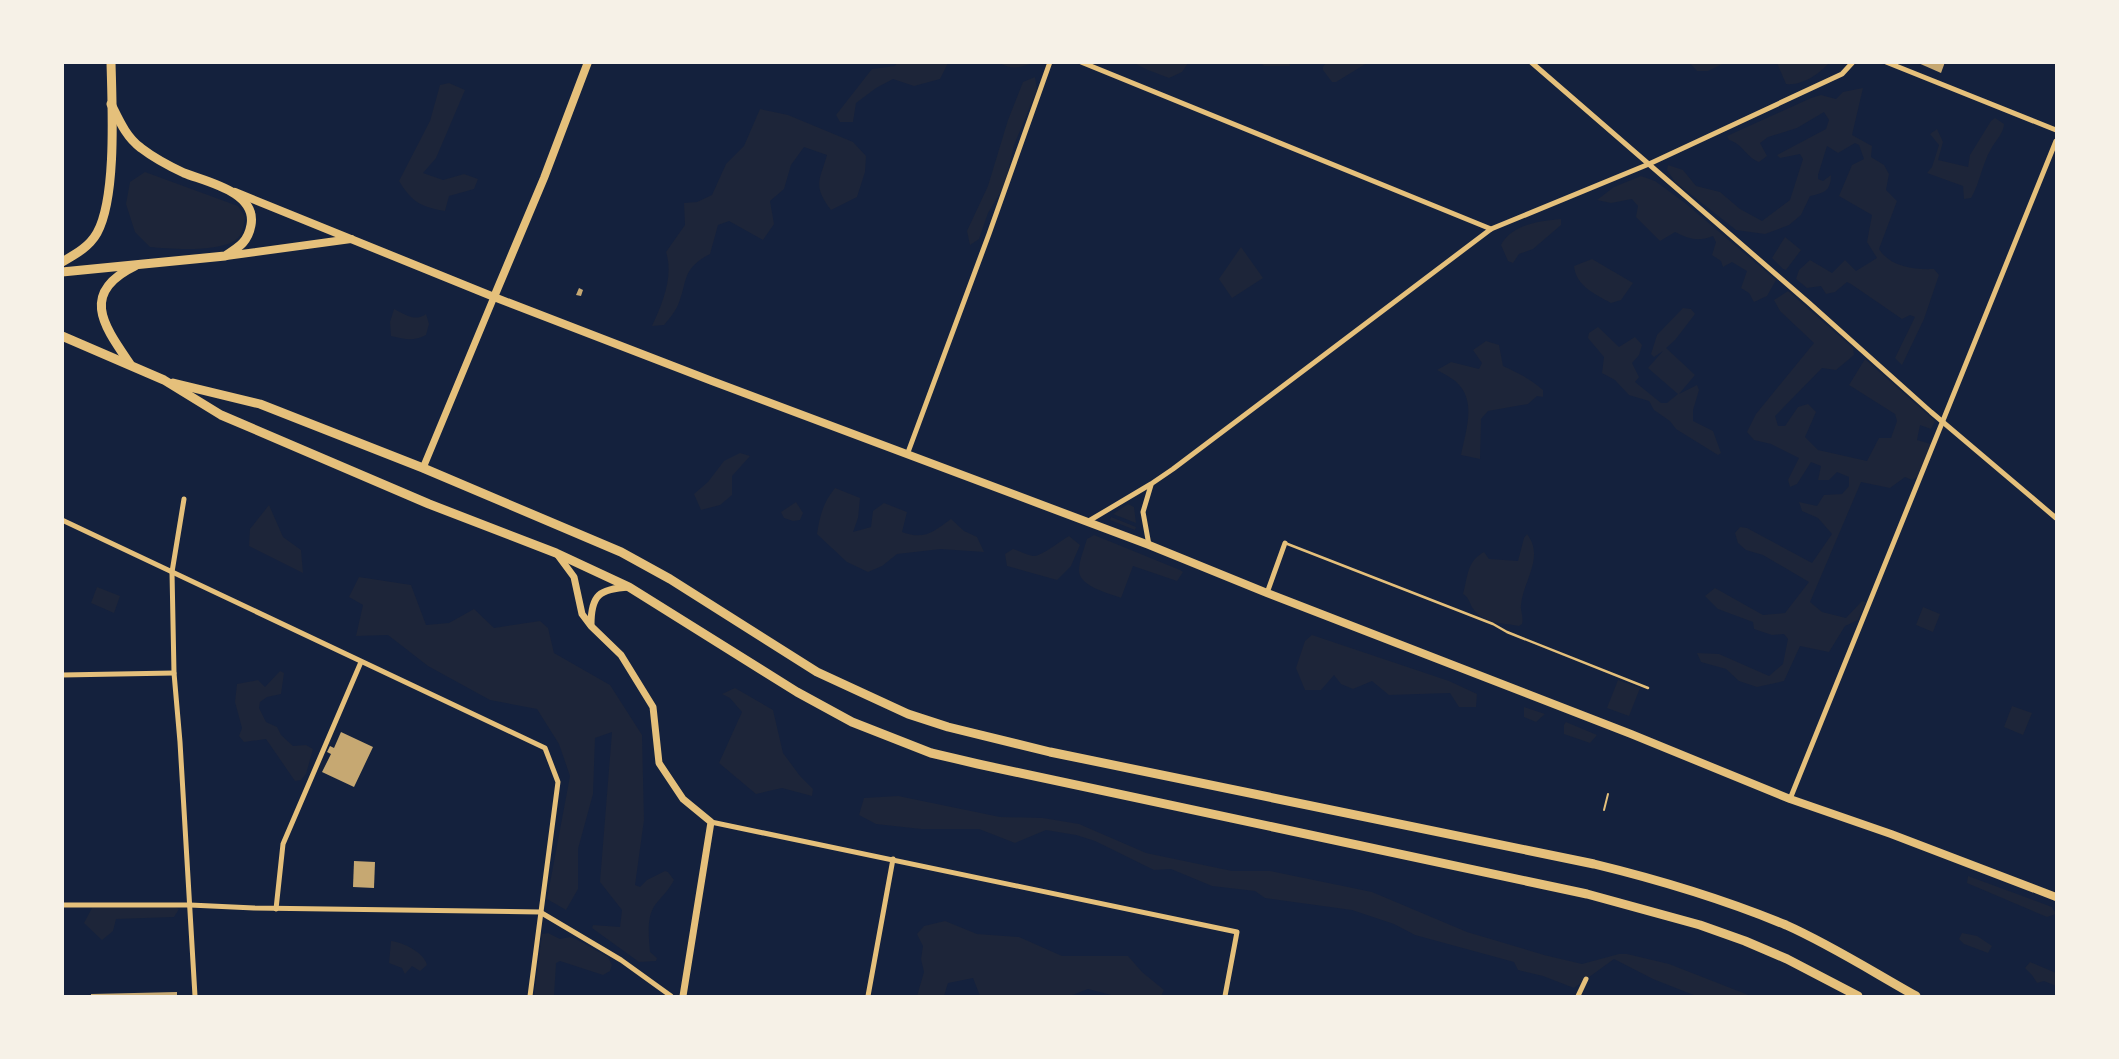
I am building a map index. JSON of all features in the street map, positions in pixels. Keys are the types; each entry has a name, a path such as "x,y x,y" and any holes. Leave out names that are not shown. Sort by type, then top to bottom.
{"main road":[{"path":"62,262 82,251 96,234 105,213 110,174 112,62"},
{"path":"494,296 544,178 588,62"},
{"path":"111,104 125,131 139,147 156,159 185,173 353,238 494,296 907,456 1149,545 1631,734 1790,799 1891,834 2056,897"},
{"path":"225,256 243,245 249,234 252,218 248,206 227,188"},
{"path":"62,272 144,262 225,256 353,238"},
{"path":"130,365 107,331 101,313 102,297 107,285 119,274 144,262"},
{"path":"62,336 164,380 221,415 429,504 556,553 629,587 797,692 852,722 931,753 1587,894 1700,925 1788,959 1858,996"},
{"path":"164,380 260,404 423,468 621,552 670,580 817,672 908,714 948,727 1050,752 1594,864 1664,882 1713,896 1787,926 1853,960 1916,996"}],"street":[{"path":"907,456 1050,62"},
{"path":"1081,62 1491,229"},
{"path":"1531,62 1943,422 2056,518"},
{"path":"1087,522 1151,484 1491,229 1649,164 1842,74 1853,62"},
{"path":"1886,62 2056,130"},
{"path":"1790,799 2056,141"},
{"path":"423,468 494,296"},
{"path":"1149,545 1143,512 1151,484"},
{"path":"184,499 172,572 174,673 180,742 195,996"},
{"path":"62,520 545,748 558,782 530,996"},
{"path":"1268,593 1285,543"},
{"path":"556,553 574,577 582,614 591,626 622,655 653,707 659,763 683,799 711,822 1237,932 1226,996"},
{"path":"591,626 591,609 596,598 606,590 629,587"},
{"path":"276,908 283,844 361,662"},
{"path":"62,675 174,673"},
{"path":"683,996 711,822"},
{"path":"868,996 893,859"},
{"path":"62,905 190,905 540,912 621,960 672,996"},
{"path":"1578,996 1586,979"}],"lane":[{"path":"1285,543 1492,624 1507,632 1648,688"}],"path":[{"path":"1604,810 1608,794"}],"shaded area":[{"path":"897,63 948,63 940,79 914,86 893,79 876,88 856,103 853,122 840,122 836,115 872,69 895,66"},
{"path":"1000,63 1032,63 1016,68"},
{"path":"1134,63 1188,63 1182,72 1169,78"},
{"path":"1261,63 1289,63 1290,66 1264,66"},
{"path":"1326,63 1367,63 1336,82 1332,82 1323,70"},
{"path":"1690,63 1724,63 1708,71 1697,71"},
{"path":"1777,63 1829,63 1804,81 1786,84"},
{"path":"1035,77 1037,90 1014,145 1005,185 988,213 979,239 970,245 967,231 988,186 1008,120 1023,82"},
{"path":"449,83 465,90 436,158 423,173 443,180 464,174 478,179 474,189 449,196 445,211 430,208 413,199 399,181 430,121 440,85"},
{"path":"1863,88 1852,135 1872,146 1871,157 1884,165 1889,174 1886,190 1897,201 1879,249 1896,264 1911,268 1934,269 1939,275 1924,319 1902,365 1895,358 1915,317 1910,315 1902,319 1847,282 1835,292 1826,294 1821,286 1807,288 1796,279 1799,270 1810,260 1832,273 1845,260 1856,271 1877,258 1867,242 1872,215 1839,196 1852,165 1864,159 1859,145 1855,143 1838,153 1827,146 1818,179 1823,181 1831,175 1828,188 1819,194 1810,196 1801,215 1789,225 1765,234 1736,230 1675,182 1667,170 1668,165 1683,170 1696,186 1720,192 1740,209 1762,221 1790,200 1803,159 1800,154 1780,158 1777,155 1826,129 1829,120 1824,112 1797,128 1768,137 1760,143 1767,156 1759,162 1738,144 1729,140 1727,136 1811,98 1821,95 1836,99 1843,92"},
{"path":"760,109 788,115 853,142 866,156 865,172 857,197 831,210 825,202 819,184 827,155 804,147 791,165 784,189 770,201 774,224 763,240 729,221 718,225 710,254 690,270 674,313 664,325 652,326 663,300 668,281 669,271 666,252 685,225 684,203 697,202 712,195 726,164 744,146"},
{"path":"1995,118 2004,124 2004,127 1988,155 1971,198 1964,199 1963,186 1927,173 1932,167 1939,145 1930,134 1937,129 1943,142 1938,160 1968,167 1970,155 1991,121"},
{"path":"145,172 238,206 245,217 240,236 231,243 209,248 150,247 135,232 126,204 130,182"},
{"path":"1641,176 1655,181 1685,203 1776,280 1767,296 1754,302 1749,293 1741,288 1747,271 1732,262 1723,267 1721,261 1712,255 1716,242 1713,236 1694,239 1675,232 1660,241 1636,217 1638,206 1632,199 1611,203 1597,200 1614,187"},
{"path":"1561,219 1561,225 1533,249 1519,254 1513,263 1508,261 1501,245 1512,232 1527,225"},
{"path":"1785,237 1801,250 1786,270 1772,258"},
{"path":"1241,247 1263,278 1232,298 1219,279"},
{"path":"1592,259 1633,283 1621,300 1611,303 1587,289 1578,279 1574,266"},
{"path":"1788,291 1853,348 1854,355 1836,370 1822,368 1775,416 1778,426 1785,426 1798,407 1808,404 1816,412 1805,437 1818,450 1867,461 1879,438 1891,438 1897,421 1895,414 1849,385 1865,359 1935,421 1931,429 1920,425 1917,440 1931,444 1931,448 1919,476 1912,480 1905,477 1890,488 1861,482 1810,602 1822,612 1846,618 1862,601 1866,602 1858,620 1845,626 1829,652 1800,646 1784,681 1757,687 1739,681 1726,669 1701,662 1697,653 1719,654 1769,676 1783,664 1788,639 1784,634 1772,635 1754,629 1753,622 1718,609 1705,596 1715,588 1763,615 1785,613 1809,582 1763,555 1746,550 1738,543 1735,533 1740,527 1747,528 1812,563 1832,534 1818,518 1802,511 1799,502 1817,506 1824,495 1842,494 1849,486 1849,477 1837,472 1829,480 1818,480 1821,466 1811,462 1797,484 1790,487 1788,480 1799,458 1771,444 1754,440 1747,432 1756,414 1814,343 1780,311 1774,300"},
{"path":"1683,308 1691,309 1695,314 1675,340 1666,348 1695,375 1679,394 1697,385 1699,390 1693,410 1693,421 1713,431 1721,453 1718,455 1676,429 1670,421 1654,410 1649,401 1629,395 1615,380 1602,373 1604,357 1588,338 1589,333 1598,327 1619,347 1635,337 1642,345 1639,355 1632,363 1639,377 1635,382 1661,403 1667,403 1678,394 1648,368 1663,351 1654,357 1651,354 1657,335"},
{"path":"394,309 414,318 426,314 429,324 426,335 413,339 391,336 390,322"},
{"path":"1486,341 1499,345 1503,366 1524,376 1538,386 1543,390 1543,397 1537,396 1528,404 1488,411 1481,419 1480,459 1461,455 1468,419 1465,394 1458,383 1437,370 1451,362 1479,369 1482,363 1473,350"},
{"path":"740,453 750,456 732,476 732,495 720,505 701,510 694,494 708,482 724,461"},
{"path":"835,488 860,498 858,518 853,532 871,527 873,511 884,503 907,512 902,532 916,535 928,534 951,519 964,531 977,537 984,552 941,549 897,554 882,566 868,572 847,562 817,534 823,509"},
{"path":"796,502 803,513 800,520 793,521 784,518 781,512"},
{"path":"1128,504 1134,507 1136,523 1113,514"},
{"path":"269,505 283,537 301,550 303,573 249,546 250,529"},
{"path":"1111,517 1136,527 1135,530 1110,520"},
{"path":"1527,534 1532,543 1534,560 1523,596 1521,607 1522,624 1519,626 1501,623 1478,615 1467,597 1463,594 1471,564 1484,552 1489,559 1518,561 1524,538"},
{"path":"1094,535 1183,572 1177,581 1133,566 1121,598 1103,591 1084,581 1079,571 1087,539"},
{"path":"1069,536 1080,545 1071,566 1057,580 1007,566 1005,554 1013,549 1036,556"},
{"path":"359,577 411,585 426,625 449,623 474,609 494,628 540,621 548,628 554,653 610,685 642,735 644,820 635,885 640,887 647,880 665,871 674,880 655,905 650,916 650,952 657,958 656,961 639,962 592,928 593,925 620,927 622,910 600,882 612,732 595,738 593,794 578,849 578,889 566,910 547,899 570,776 559,744 537,709 490,700 428,666 388,635 356,636 363,605 349,597"},
{"path":"97,587 120,596 114,613 91,603"},
{"path":"1923,607 1940,614 1933,632 1916,625"},
{"path":"1312,635 1449,681 1477,694 1476,707 1459,707 1450,693 1389,695 1372,681 1353,689 1341,684 1334,675 1321,690 1305,690 1296,668 1305,641"},
{"path":"280,671 284,673 281,694 267,697 260,702 259,708 266,722 277,727 281,735 293,746 306,745 313,749 306,774 301,780 295,781 266,739 244,742 239,736 242,728 235,702 237,684 258,680 265,687"},
{"path":"1618,680 1640,688 1629,716 1607,708"},
{"path":"735,688 773,710 783,753 800,776 813,789 812,796 782,788 756,794 719,763 742,712 730,698 722,694"},
{"path":"2012,706 2032,713 2023,735 2004,727"},
{"path":"1524,707 1545,714 1536,722 1524,717"},
{"path":"1566,722 1597,735 1590,743 1564,734"},
{"path":"898,796 1000,817 1043,818 1079,824 1146,853 1232,871 1270,871 1372,892 1467,932 1544,955 1582,964 1619,954 1627,954 1669,964 1751,996 1696,996 1653,979 1614,959 1574,988 1543,976 1518,970 1514,962 1415,935 1394,924 1352,910 1265,898 1255,891 1212,886 1171,869 1154,870 1095,841 1076,835 1046,830 1015,843 979,829 921,829 876,824 859,815 864,798"},
{"path":"1968,876 2052,907 2056,914 2047,917 1967,883"},
{"path":"173,906 179,909 174,917 116,919 113,931 102,940 84,923 92,908"},
{"path":"945,921 977,934 1019,937 1062,956 1128,956 1142,972 1164,990 1161,996 1115,996 1088,989 1070,996 980,996 973,978 948,983 944,996 917,996 924,972 921,959 923,946 917,934 924,926"},
{"path":"548,933 560,939 570,937 576,939 608,957 612,965 610,971 603,975 560,961 556,963 554,996 534,996 542,934"},
{"path":"1962,933 1977,936 1992,946 1988,953 1964,944 1959,939"},
{"path":"391,941 401,943 417,952 422,956 427,965 420,971 412,966 405,974 402,968 389,963"},
{"path":"2030,962 2056,973 2056,986 2044,981 2037,983 2025,968"}],"building":[{"path":"1916,62 1945,62 1941,73"},
{"path":"579,288 583,290 581,296 576,295"},
{"path":"341,732 373,747 354,787 322,772 331,754 327,752 330,746 334,748"},
{"path":"354,861 375,862 374,888 353,887"},
{"path":"177,992 177,996 91,996 91,994"}]}
